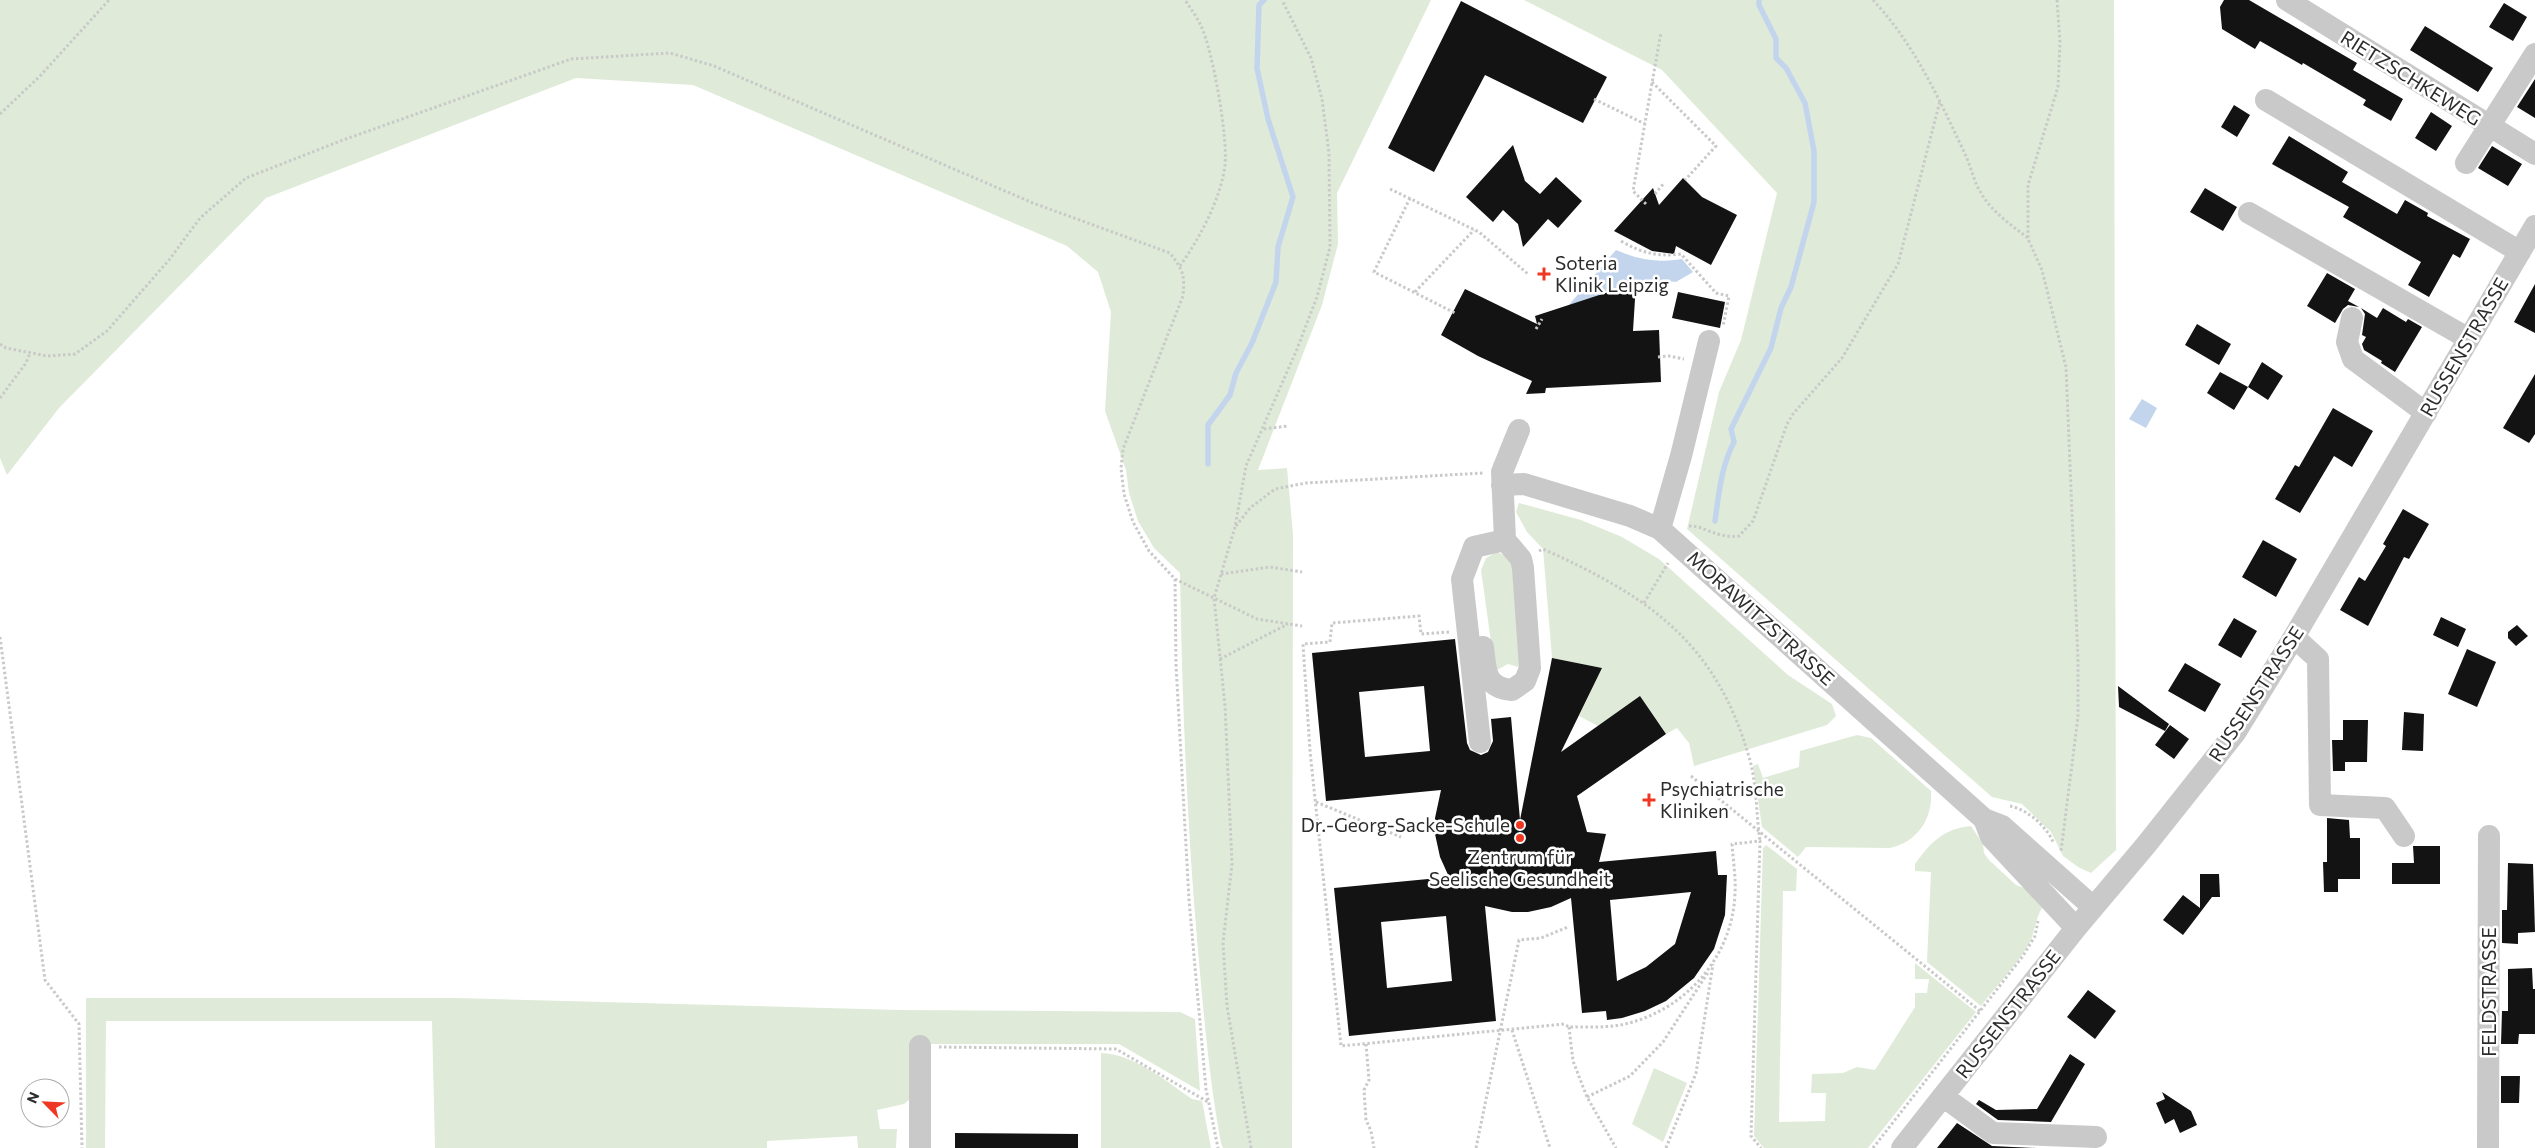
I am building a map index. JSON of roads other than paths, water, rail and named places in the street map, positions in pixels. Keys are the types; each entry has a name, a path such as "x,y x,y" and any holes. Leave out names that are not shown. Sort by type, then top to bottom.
{"street":[{"name":"RIETZSCHKEWEG","path":"2287,0 2312,7 2489,127 2535,154"},
{"path":"2466,164 2535,54"},
{"path":"2266,100 2520,252"},
{"path":"2250,213 2469,339"},
{"name":"RUSSENSTRASSE","path":"1902,1148 2076,928 2236,733 2535,226"},
{"path":"2352,318 2347,342 2353,359 2426,413"},
{"path":"1673,534 1710,341"},
{"path":"1474,547 1474,574 1486,671 1491,683 1500,689 1512,690 1525,681 1530,668 1522,560 1505,540 1502,479 1520,430"},
{"name":"MORAWITZSTRASSE","path":"1502,479 1630,516 1673,534 1984,819 2002,826 2093,907"},
{"path":"1474,547 1505,540"},
{"path":"1474,547 1462,579 1480,742"},
{"path":"2294,637 2318,658 2320,805 2385,808 2404,836"},
{"name":"MORAWITZSTRASSE","path":"1984,819 1991,837 2076,928"},
{"name":"FELDSTRASSE","path":"2488,1148 2489,836"},
{"path":"920,1046 920,1148"},
{"path":"1944,1096 1993,1133 2096,1137"}],"water":[{"path":"1616,250 1649,260 1682,259 1693,272 1676,282 1667,281 1658,285 1647,285 1637,281 1599,294 1599,299 1568,306"},
{"path":"2142,399 2157,408 2146,428 2129,419"}],"waterway":[{"path":"1208,464 1208,425 1230,395 1236,373 1252,343 1276,282 1278,247 1293,197 1268,119 1257,68 1259,5 1264,0"},
{"path":"1715,521 1723,471 1734,442 1731,429 1771,348 1781,308 1791,287 1814,202 1814,151 1805,103 1786,68 1776,58 1776,39 1759,5 1759,0"}],"place":[{"name":"Soteria Klinik Leipzig","path":"1544,274"},
{"name":"Psychiatrische Kliniken","path":"1649,800"},
{"name":"Dr.-Georg-Sacke-Schule","path":"1520,825"},
{"name":"Zentrum für Seelische Gesundheit","path":"1520,838"}]}
